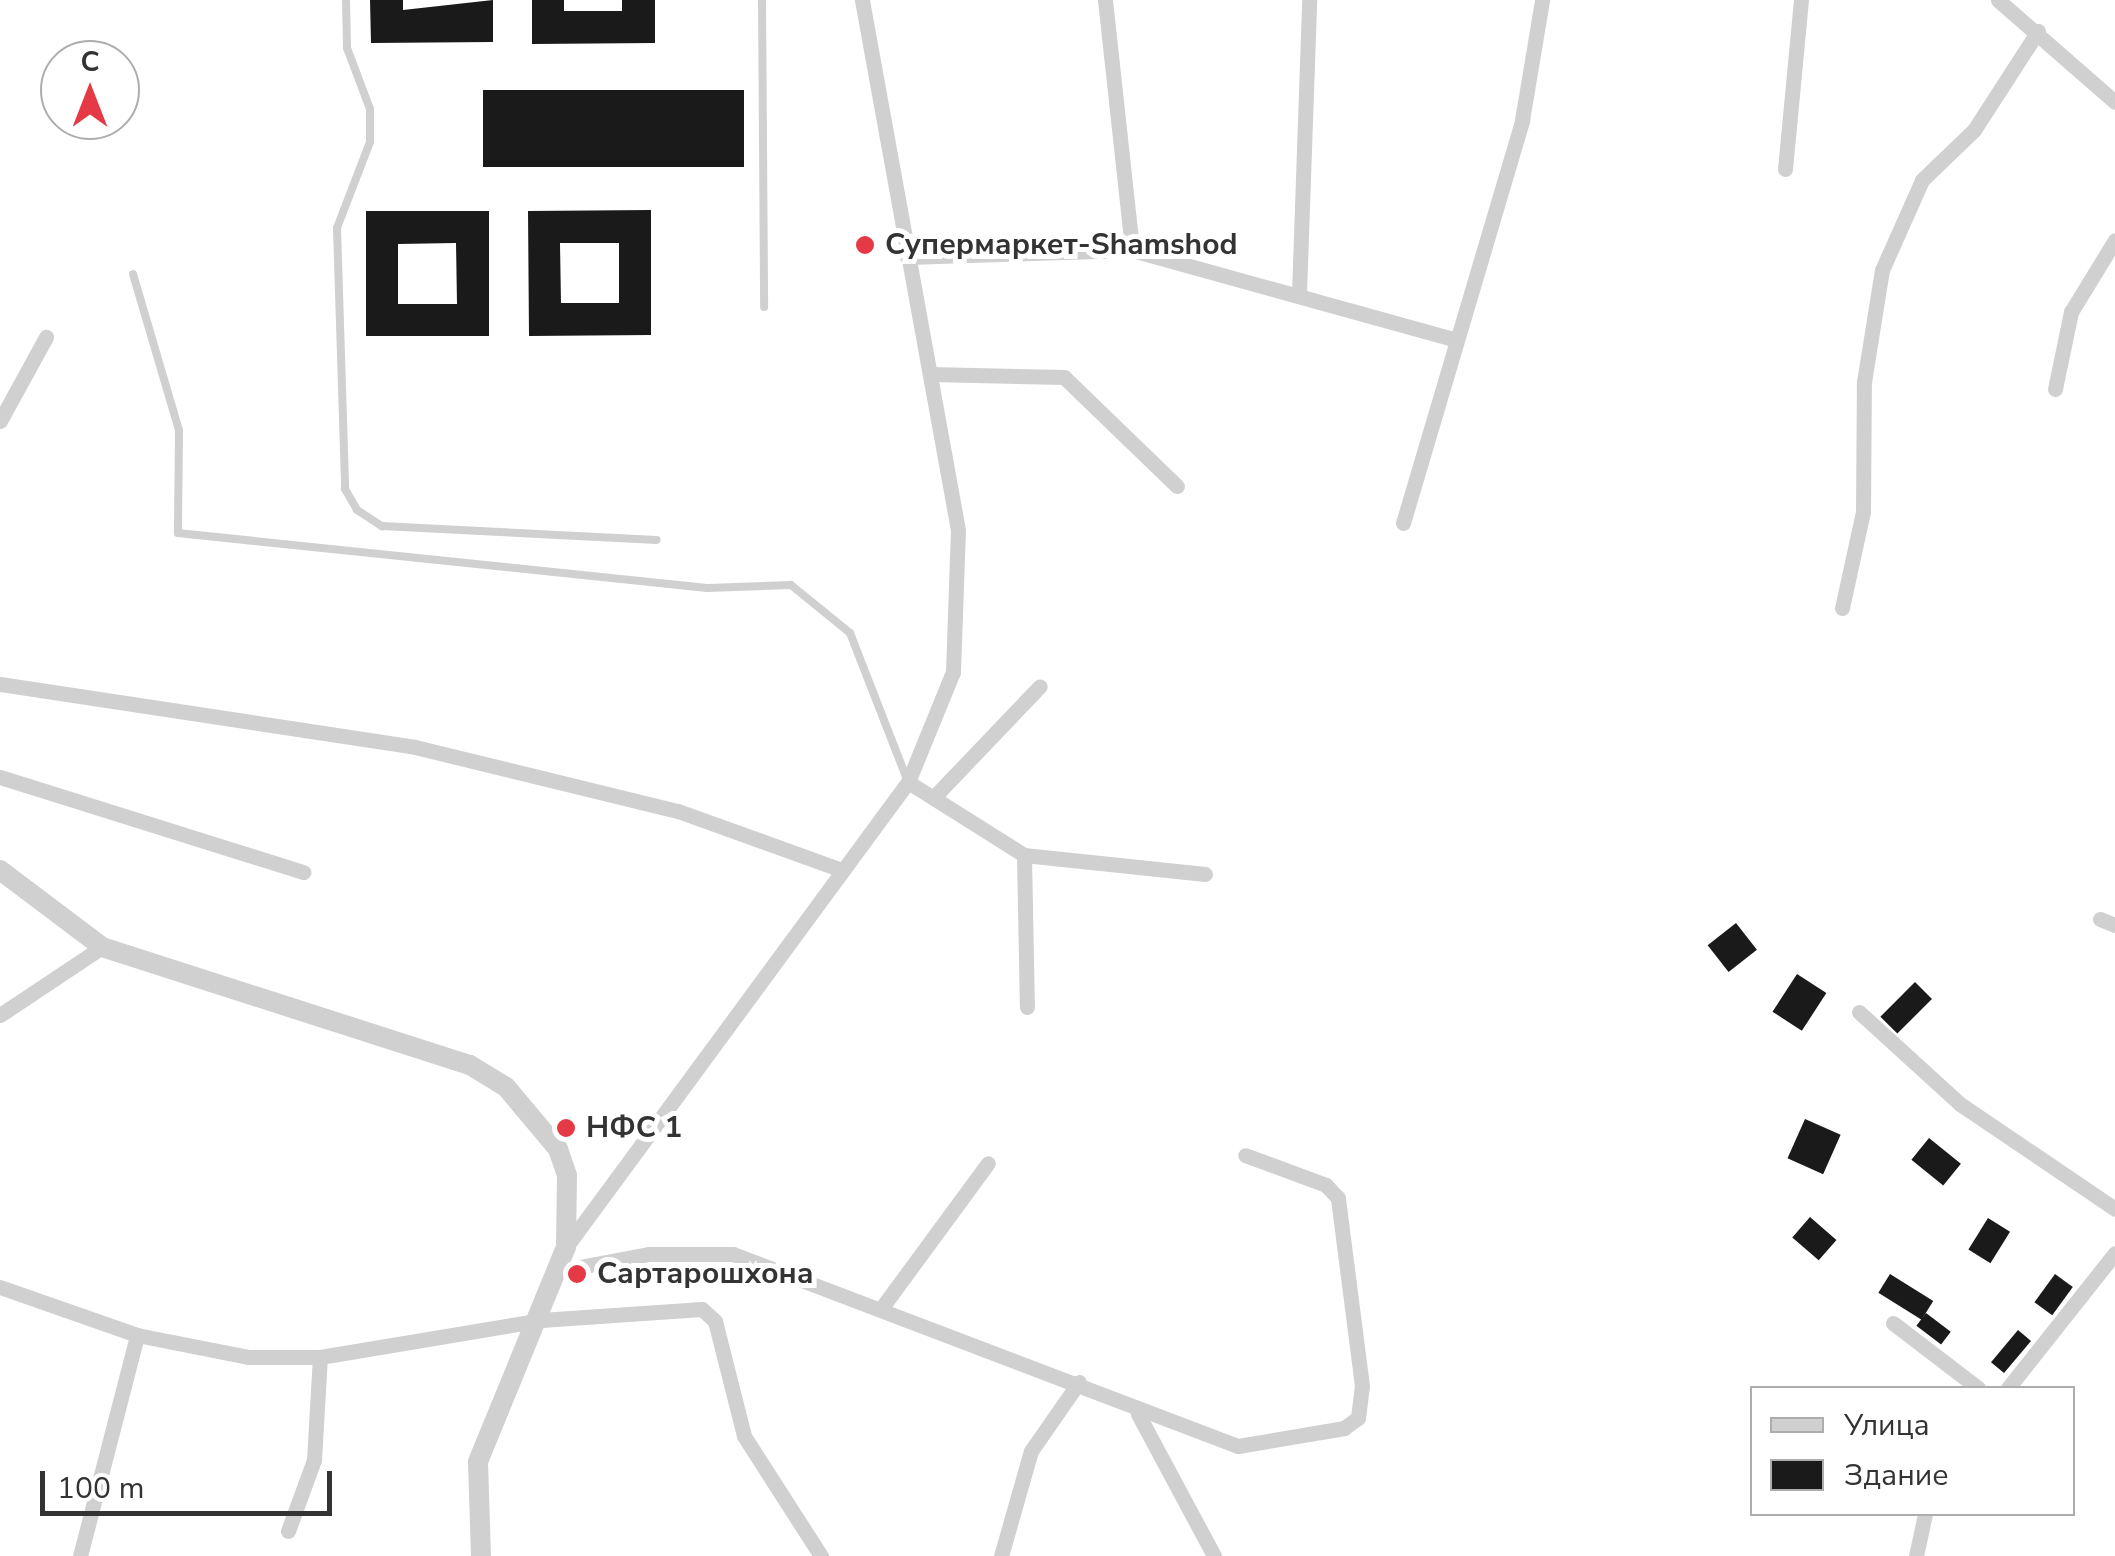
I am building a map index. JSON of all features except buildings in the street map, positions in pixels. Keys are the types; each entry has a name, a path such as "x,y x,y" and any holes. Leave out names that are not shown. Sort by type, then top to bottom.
{"street":[{"path":"566,1247 908,782 944,706 962,600 930,374 862,0"},
{"path":"1104,0 1132,250"},
{"path":"1298,293 1310,0"},
{"path":"1402,523 1522,120 1542,0"},
{"path":"1785,169 1800,0"},
{"path":"1998,0 2115,102"},
{"path":"1842,608 1864,501 1864,382 1882,270 1922,180 1974,130 2038,31"},
{"path":"2054,390 2071,312 2115,240"},
{"path":"908,257 1132,250 1458,340"},
{"path":"0,421 46,337"},
{"path":"930,374 1064,378 1177,486"},
{"path":"0,684 415,747 678,811 842,870"},
{"path":"934,797 1040,686"},
{"path":"0,777 304,872"},
{"path":"908,782 1024,856 1205,874"},
{"path":"1024,856 1027,1007"},
{"path":"0,870 102,947 470,1064 506,1087 558,1148 568,1175 566,1247 541,1320 478,1462 481,1556"},
{"path":"0,1015 102,947"},
{"path":"1859,1012 1960,1104 2115,1209"},
{"path":"558,1271 649,1254 732,1254 883,1306 1078,1382 1138,1414 1238,1446 1358,1418 1362,1386 1338,1198 1326,1185 1245,1155"},
{"path":"883,1306 988,1163"},
{"path":"2010,1386 2115,1254"},
{"path":"0,1287 137,1336 248,1357 320,1356 541,1320 692,1308 710,1314 736,1418 821,1556"},
{"path":"1894,1323 1975,1386"},
{"path":"80,1556 137,1336"},
{"path":"288,1531 314,1460 320,1356"},
{"path":"1001,1556 1030,1452 1078,1382"},
{"path":"1138,1414 1214,1556"},
{"path":"1916,1556 1925,1516"}],"lane":[{"path":"346,0 347,48 370,109 370,142 338,228 345,489 356,510 382,526 657,540"},
{"path":"762,0 764,307"},
{"path":"133,274 181,440 178,534 694,587 791,584 850,633 908,782"}],"place":[{"name":"Супермаркет-Shamshod","path":"865,245"},
{"name":"НФС 1","path":"566,1128"},
{"name":"Сартарошхона","path":"577,1274"}]}
